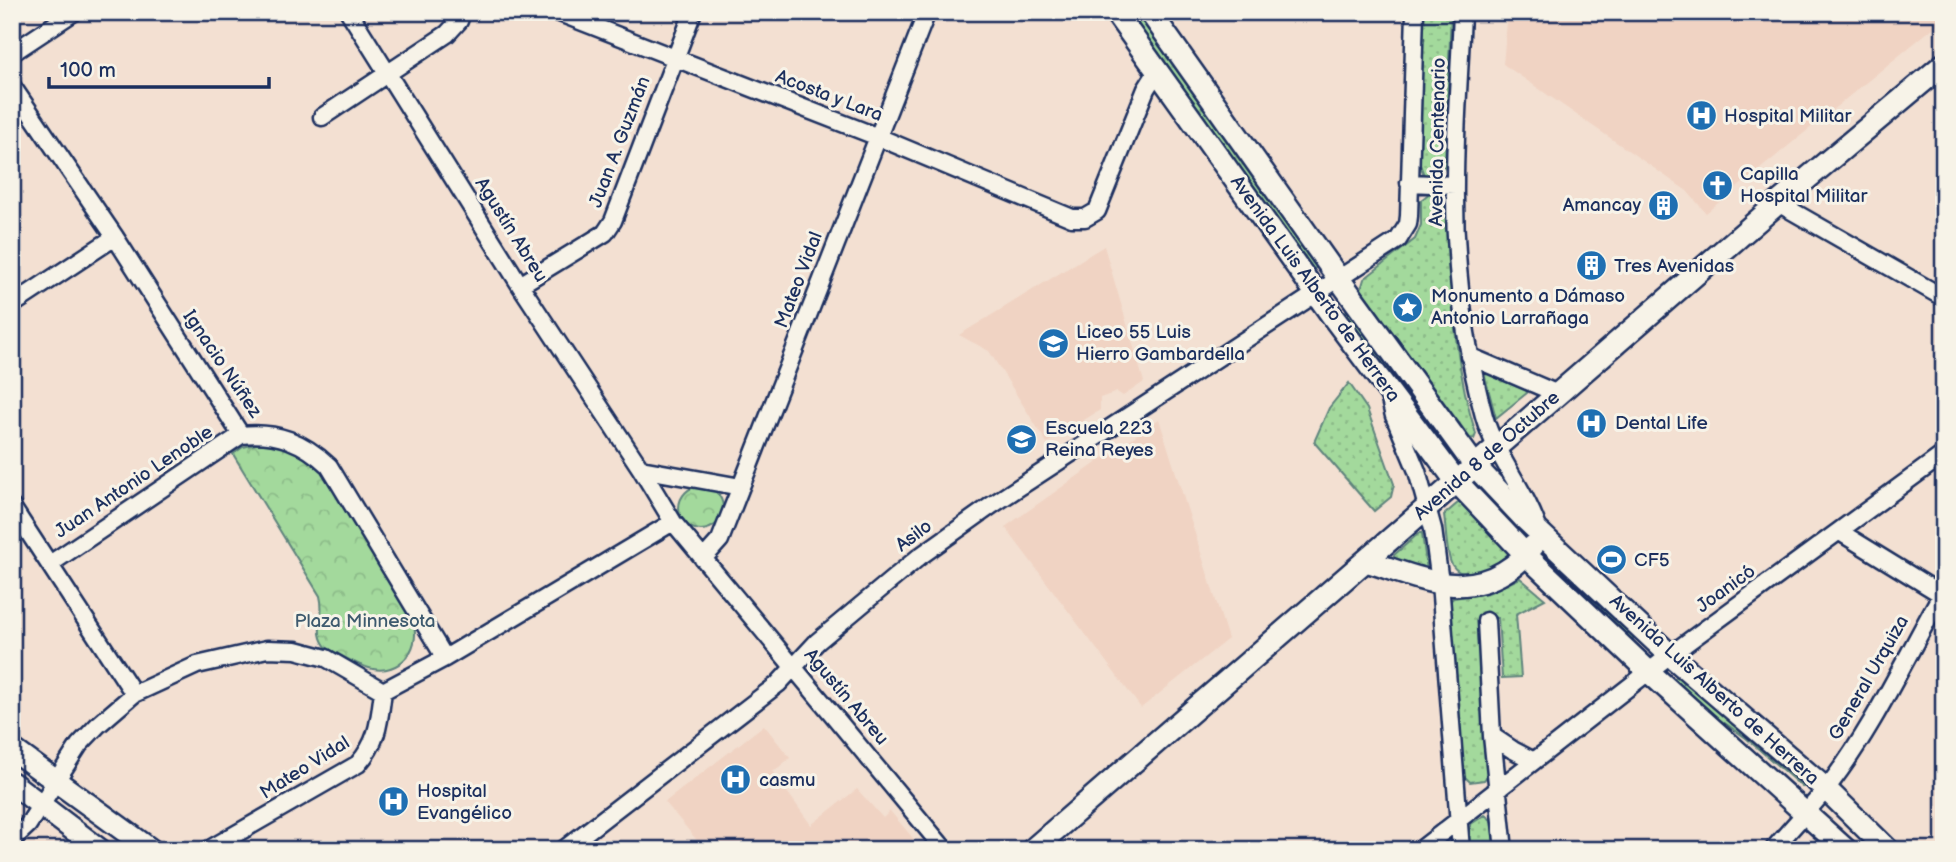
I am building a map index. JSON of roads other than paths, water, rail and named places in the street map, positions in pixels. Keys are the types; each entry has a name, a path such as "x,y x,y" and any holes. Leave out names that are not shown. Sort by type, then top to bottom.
{"main road":[{"name":"Avenida Luis Alberto de Herrera","path":"1115,12 1388,390 1457,481 1527,555 1649,671 1846,850"},
{"name":"Avenida Luis Alberto de Herrera","path":"1150,12 1475,466 1524,518 1670,655 1826,789 1888,850"},
{"name":"Avenida 8 de Octubre","path":"1032,850 1778,203 1944,64"},
{"path":"1366,561 1454,586 1482,582 1503,572 1527,555 1539,531"},
{"path":"12,749 151,850"},
{"path":"12,783 100,850"}],"street":[{"path":"12,53 75,12"},
{"name":"Agustín Abreu","path":"349,12 673,522 945,850"},
{"path":"322,117 447,34 459,21 462,12"},
{"name":"Acosta y Lara","path":"557,12 878,137 1072,218 1085,219 1097,211 1146,89 1158,70"},
{"name":"Juan A. Guzmán","path":"520,285 605,233 613,221 693,12"},
{"name":"Mateo Vidal","path":"704,559 720,540 927,12"},
{"name":"Avenida Centenario","path":"1318,294 1398,240 1404,232 1409,216 1415,12"},
{"name":"Avenida Centenario","path":"1462,12 1455,185 1462,306 1469,356 1495,448"},
{"name":"Ignacio Núñez","path":"12,86 242,435 256,433 286,438 314,453 329,466 445,658"},
{"path":"1409,183 1455,185"},
{"path":"1778,203 1944,298"},
{"path":"12,305 114,237"},
{"name":"Asilo","path":"563,850 778,684 817,642 939,542 1318,294"},
{"path":"1469,356 1559,394"},
{"path":"1388,390 1394,416 1417,471 1433,529 1440,583 1461,850"},
{"name":"Juan Antonio Lenoble","path":"50,564 242,435"},
{"name":"Avenida Luis Alberto de Herrera","path":"1495,448 1532,508 1539,531"},
{"name":"Joanicó","path":"1420,850 1670,655 1944,454"},
{"path":"641,469 741,487"},
{"path":"12,507 134,694"},
{"path":"12,840 28,825 79,746 98,725 134,694 197,665 267,649 296,650 326,657 383,691 445,658 673,522"},
{"path":"1840,532 1943,593"},
{"name":"General Urquiza","path":"1773,850 1826,789 1907,661 1943,593"},
{"path":"1486,621 1492,736 1504,850"},
{"name":"Mateo Vidal","path":"208,850 358,764 377,736 383,691"},
{"path":"1492,736 1534,761"}],"place":[{"name":"Hospital Militar","path":"1701,116"},
{"name":"Capilla Hospital Militar","path":"1717,185"},
{"name":"Amancay","path":"1664,205"},
{"name":"Tres Avenidas","path":"1591,266"},
{"name":"Monumento a Dámaso Antonio Larrañaga","path":"1408,307"},
{"name":"Liceo 55 Luis Hierro Gambardella","path":"1053,343"},
{"name":"Dental Life","path":"1592,423"},
{"name":"Escuela 223 Reina Reyes","path":"1022,439"},
{"name":"CF5","path":"1611,560"},
{"name":"casmu","path":"736,780"},
{"name":"Hospital Evangélico","path":"394,802"}],"park label":[{"name":"Plaza Minnesota","path":"365,621"}]}
